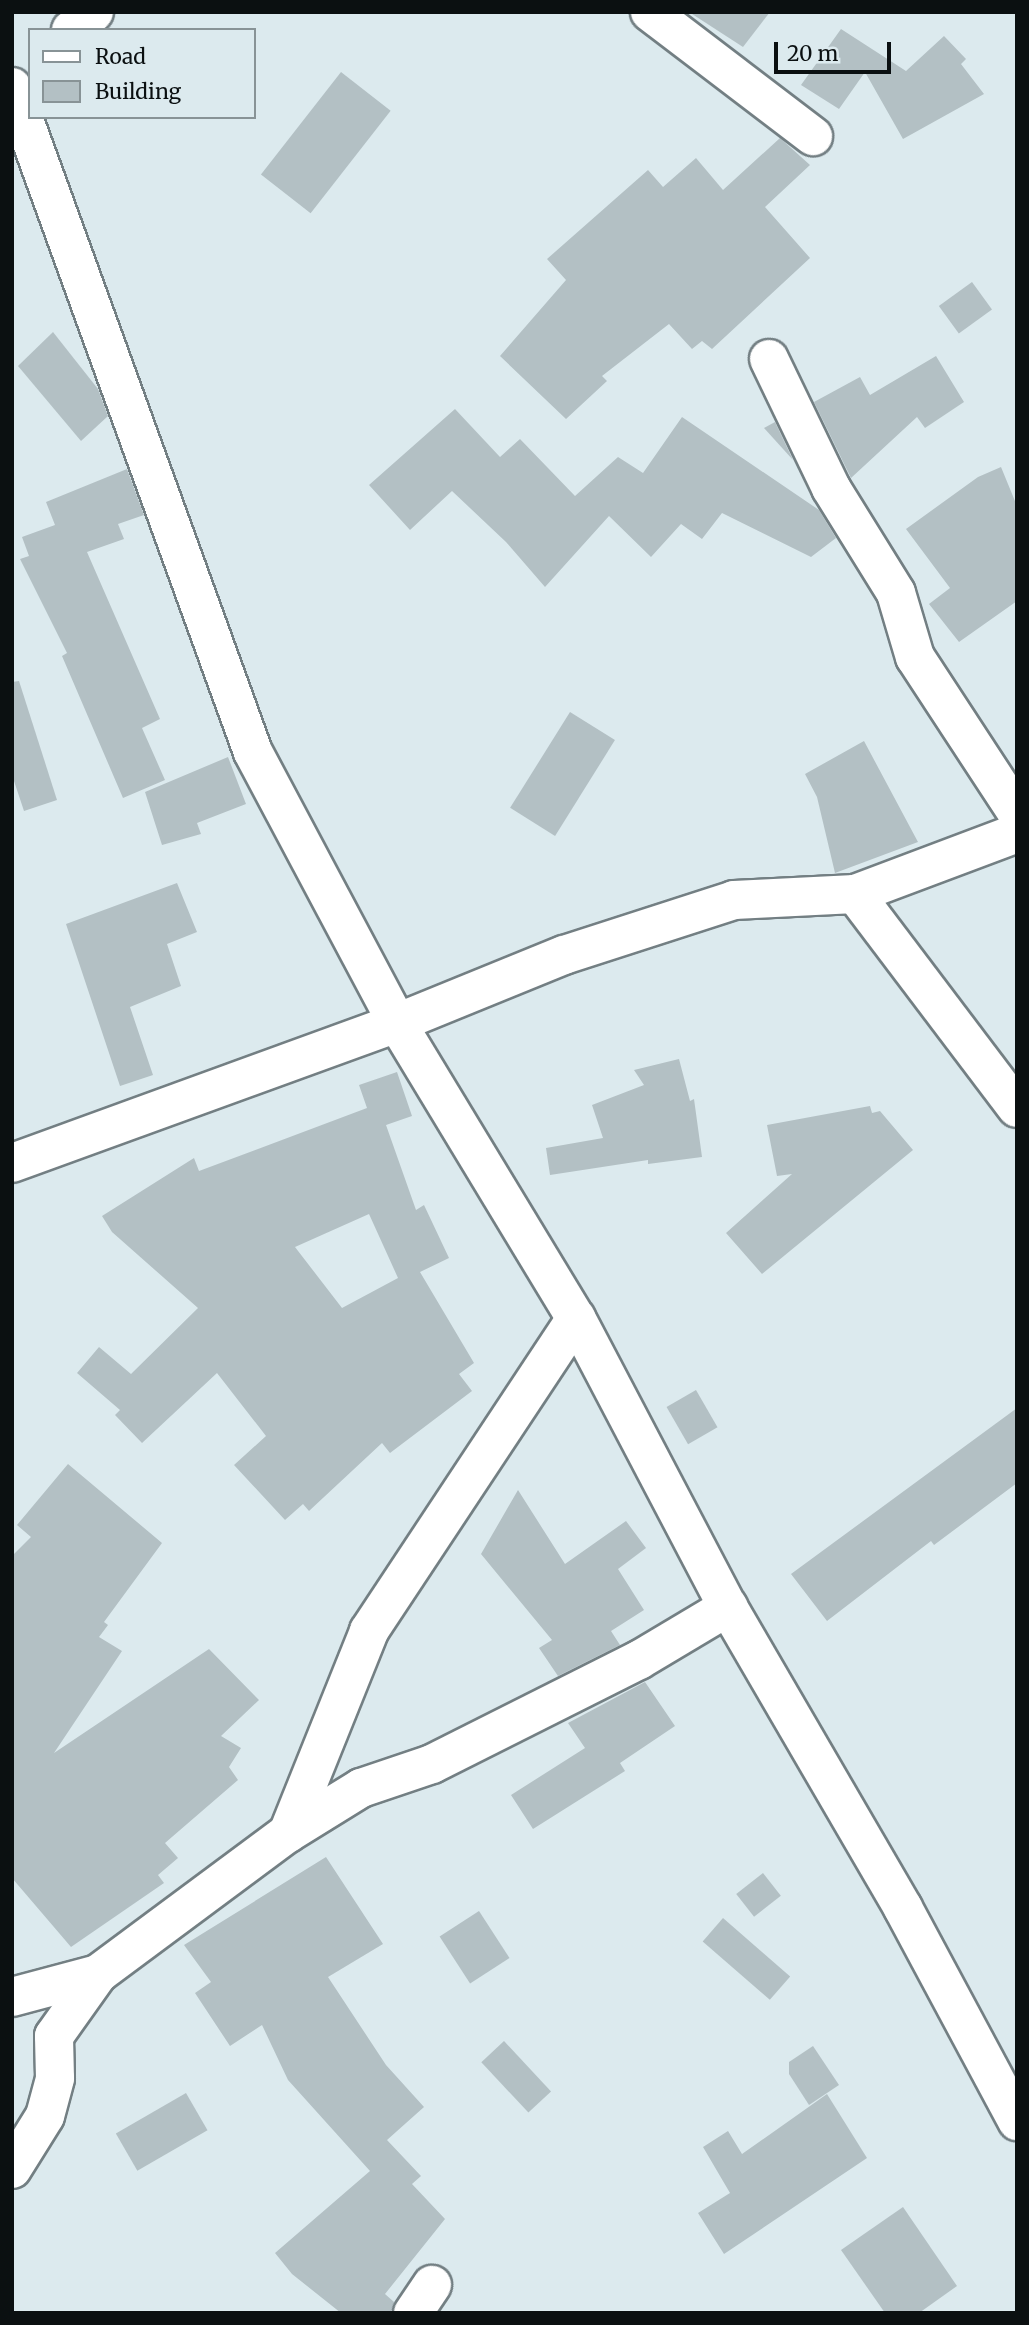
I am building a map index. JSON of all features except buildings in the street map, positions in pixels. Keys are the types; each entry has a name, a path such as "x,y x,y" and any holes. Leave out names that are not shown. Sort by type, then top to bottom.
{"street":[{"path":"74,28 94,12"},
{"path":"650,12 813,136"},
{"path":"12,74 28,62"},
{"path":"12,87 253,752 397,1023 576,1318 727,1607 903,1908 1017,2121"},
{"path":"769,359 831,488 896,593 915,657 1017,813"},
{"path":"12,1163 397,1023 564,955 734,900 855,894 1017,833"},
{"path":"855,894 1017,1108"},
{"path":"288,1833 369,1632 576,1318"},
{"path":"12,2169 45,2116 55,2078 54,2036 98,1974 288,1833 361,1788 432,1764 639,1660 727,1607"},
{"path":"12,1997 98,1974"}]}
